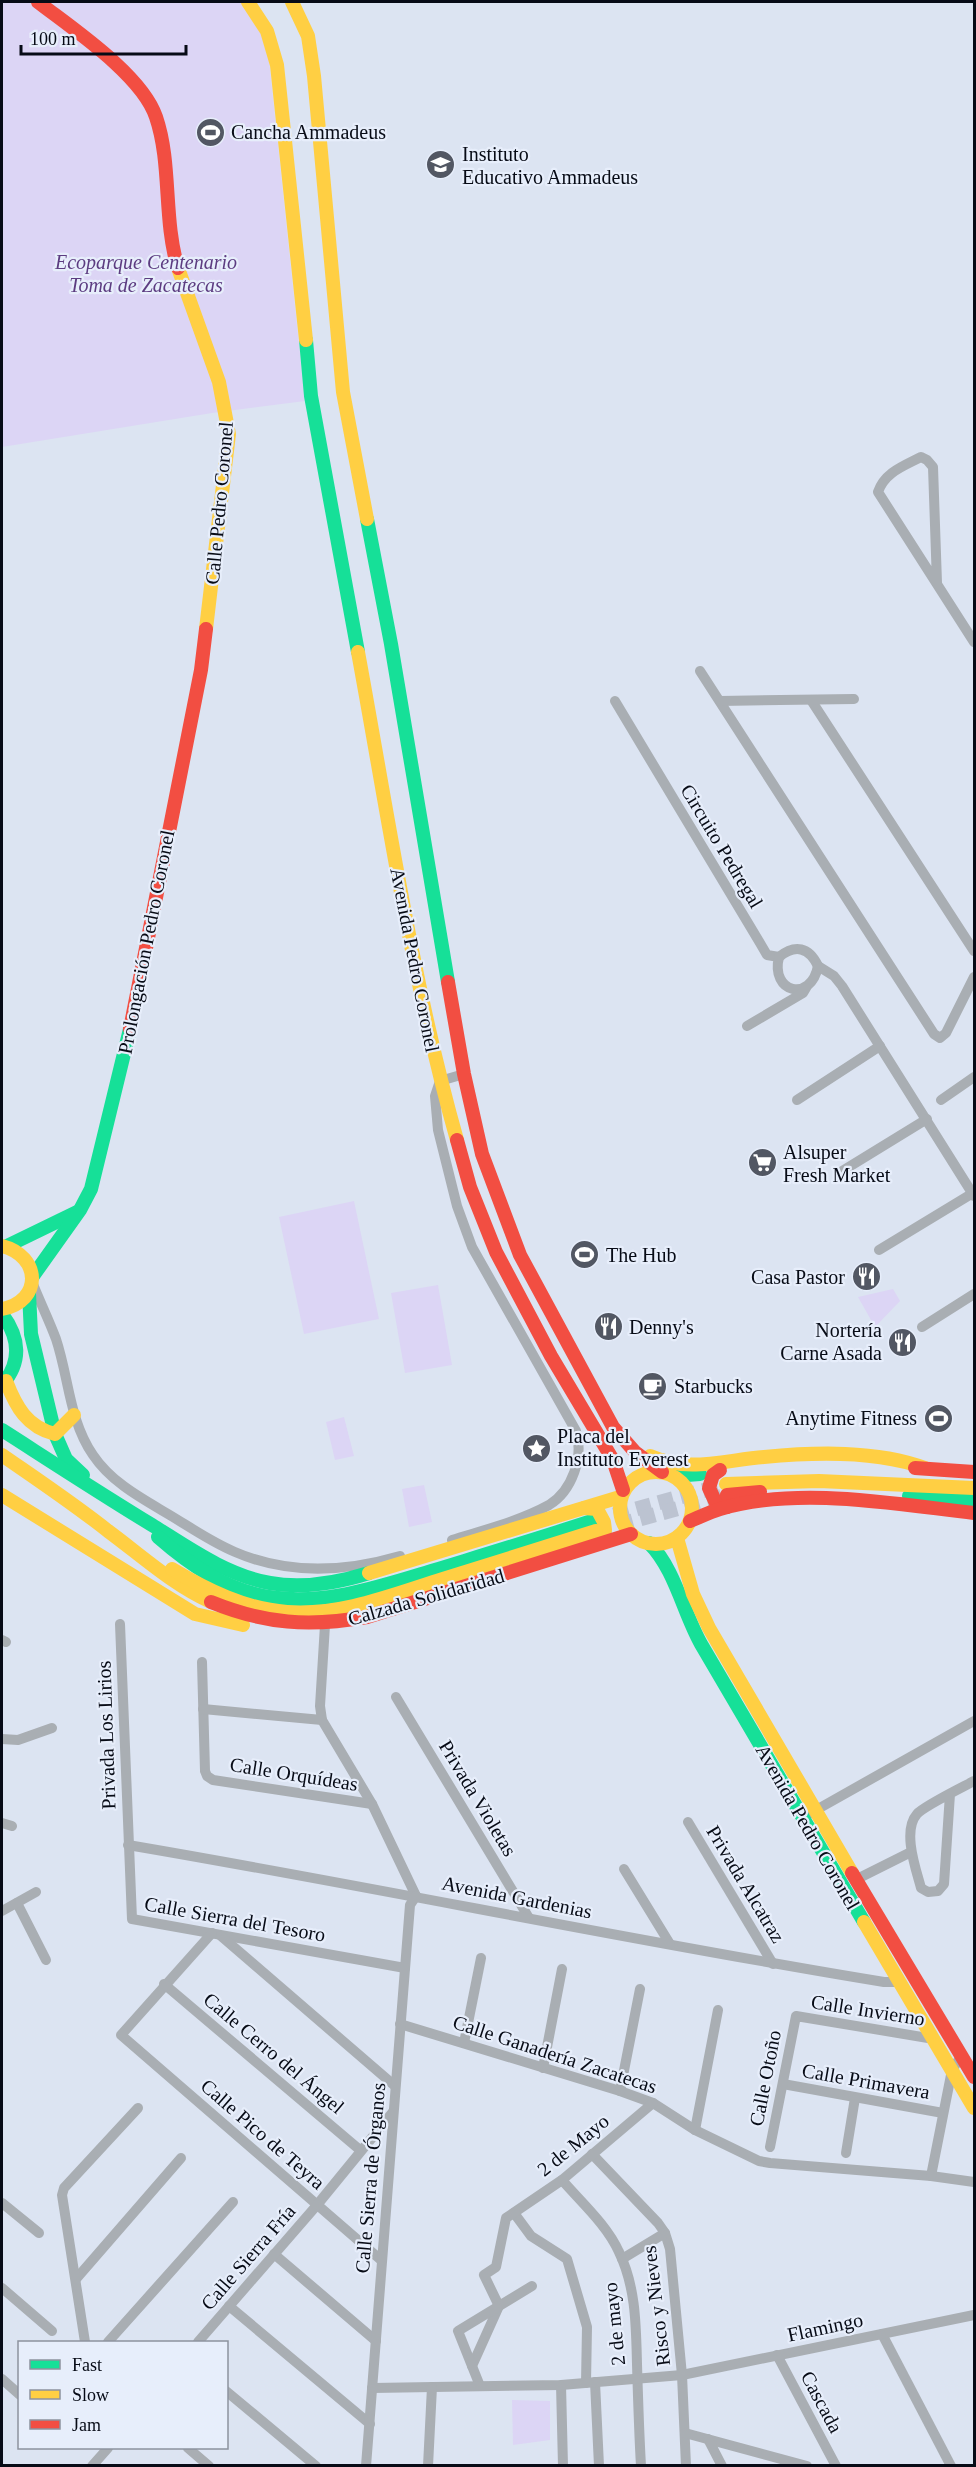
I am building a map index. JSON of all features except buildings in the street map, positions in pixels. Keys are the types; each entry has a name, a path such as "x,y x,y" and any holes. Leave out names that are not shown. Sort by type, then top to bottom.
{"main road":[{"name":"Calle Pedro Coronel","path":"38,2 127,75 154,113 166,161 170,231 179,274 219,377 227,409 229,434 201,670"},
{"name":"Avenida Pedro Coronel","path":"248,2 256,9 275,48 277,58 311,396 407,919 440,1081 470,1186 507,1275 550,1356 613,1460 622,1493"},
{"name":"Avenida Pedro Coronel","path":"292,2 308,36 314,76 343,392 393,656 465,1074 482,1154 503,1216 520,1255 620,1438 644,1462 668,1474"},
{"name":"Prolongación Pedro Coronel","path":"32,1284 91,1189 130,1028 201,670"},
{"path":"4,1246 80,1210"},
{"path":"4,1246 22,1254 32,1268 31,1334 55,1434 66,1459 109,1500"},
{"path":"507,1275 509,1268 513,1266 520,1269 541,1308 550,1312"},
{"path":"2,1309 15,1306 32,1284"},
{"path":"2,1314 15,1335 18,1348 16,1364 4,1383 21,1415 39,1430 55,1434"},
{"path":"564,1339 578,1349 625,1435 634,1445 660,1461 688,1465 804,1455 908,1461 925,1468"},
{"path":"55,1434 74,1415"},
{"path":"2,1430 128,1511"},
{"path":"2,1455 110,1532"},
{"path":"975,1472 788,1462 640,1476 622,1493 620,1514 631,1534 650,1543 664,1543 677,1538 690,1521 710,1511 727,1495 797,1489 975,1501"},
{"path":"720,1470 713,1474 709,1488 715,1501 765,1480 813,1479 975,1488"},
{"path":"668,1474 688,1491 692,1511 690,1521"},
{"name":"Calzada Solidaridad","path":"128,1511 219,1564 251,1579 294,1586 322,1584 356,1577 622,1493"},
{"path":"2,1495 195,1614 243,1625 271,1627 288,1624"},
{"path":"727,1495 764,1501 815,1500 975,1512"},
{"path":"575,1509 590,1507 597,1509 603,1519 603,1537 590,1547"},
{"name":"Calzada Solidaridad","path":"110,1532 212,1591 255,1606 286,1612 303,1612 360,1605 594,1526 362,1591 318,1598 287,1598 268,1597 229,1585 188,1563 128,1511"},
{"name":"Calzada Solidaridad","path":"110,1532 160,1573 202,1599 245,1617 288,1624 325,1625 368,1617 631,1534"},
{"name":"Avenida Pedro Coronel","path":"677,1538 693,1594 709,1628 899,1982 975,2108"},
{"name":"Avenida Pedro Coronel","path":"650,1543 662,1556 689,1622 809,1813 857,1879 975,2077"}],"street":[{"path":"936,583 933,467 921,457 887,475 881,482 878,492 936,583 975,642"},
{"path":"700,671 934,1034 940,1038 946,1034 975,977"},
{"path":"720,701 854,699"},
{"path":"811,700 975,951"},
{"name":"Circuito Pedregal","path":"615,701 767,955 779,957"},
{"path":"806,988 792,990 781,982 776,970 779,957 789,950 801,948 812,955 818,966 834,976 842,986 974,1194 879,1250"},
{"path":"747,1026 804,993 815,979 818,966"},
{"path":"796,1100 880,1046"},
{"path":"32,1284 56,1340 74,1415 94,1457 116,1481 135,1495 221,1546 256,1561 282,1566 328,1569 358,1567 388,1560 502,1523 549,1504 569,1483 579,1457 580,1444 576,1431 472,1247 457,1206 438,1130 435,1096 440,1081 465,1074"},
{"path":"941,1100 975,1077"},
{"path":"839,1173 927,1119"},
{"path":"922,1327 975,1294"},
{"name":"Privada Los Lirios","path":"120,1624 128,1845"},
{"name":"Calle Orquídeas","path":"325,1625 320,1706 322,1720 372,1804 416,1896"},
{"name":"Calle Orquídeas","path":"202,1662 202,1709 207,1776 213,1780 372,1804"},
{"name":"Privada Violetas","path":"396,1697 530,1918"},
{"path":"202,1709 322,1720"},
{"path":"809,1813 975,1721"},
{"path":"2,1739 18,1740 52,1728"},
{"path":"950,1794 944,1884 938,1891 928,1892 921,1887 911,1852 911,1825 917,1814 950,1794 975,1781"},
{"name":"Privada Alcatraz","path":"688,1822 773,1964"},
{"name":"Avenida Gardenias","path":"128,1845 416,1896 773,1964 884,1982 899,1982"},
{"name":"Calle Sierra del Tesoro","path":"128,1845 132,1919 405,1968"},
{"path":"857,1879 911,1852"},
{"path":"624,1869 670,1944"},
{"path":"2,1911 36,1892"},
{"name":"Calle Sierra de Órganos","path":"366,2466 410,1905 416,1896"},
{"path":"17,1903 46,1960"},
{"path":"164,1984 216,1934 395,2086"},
{"path":"464,2043 481,1959"},
{"path":"543,2068 562,1969"},
{"name":"Calle Pico de Teyra","path":"164,1984 121,2035 381,2260"},
{"name":"Calle Cerro del Ángel","path":"164,1984 360,2150"},
{"path":"620,2091 640,1989"},
{"path":"695,2130 718,2010"},
{"name":"Calle Invierno","path":"796,2016 934,2039"},
{"name":"Calle Otoño","path":"770,2148 796,2016"},
{"name":"Calle Ganadería Zacatecas","path":"400,2024 653,2103 695,2130 759,2161 975,2182"},
{"path":"931,2176 952,2070 962,2055"},
{"name":"Calle Primavera","path":"783,2084 943,2113"},
{"path":"846,2153 855,2098"},
{"name":"2 de Mayo","path":"514,2213 562,2180 653,2103"},
{"path":"85,2341 62,2194 64,2188 138,2108"},
{"name":"Calle Sierra Fría","path":"200,2341 317,2205 393,2112"},
{"name":"Risco y Nieves","path":"592,2154 658,2223 665,2233 670,2249 682,2375 686,2466"},
{"path":"76,2279 181,2158"},
{"name":"2 de mayo","path":"562,2180 619,2249 632,2291 641,2466"},
{"path":"110,2341 233,2202"},
{"path":"2,2203 39,2233"},
{"path":"499,2306 484,2275 496,2267 506,2218 514,2213 531,2236 567,2259 587,2327 599,2466"},
{"path":"622,2259 665,2233"},
{"path":"274,2254 376,2340"},
{"path":"480,2386 458,2331 532,2286"},
{"path":"2,2288 52,2331"},
{"path":"229,2306 370,2424"},
{"path":"472,2366 499,2306"},
{"name":"Flamingo","path":"372,2388 561,2385 682,2375 975,2314"},
{"path":"882,2334 951,2466"},
{"name":"Cascada","path":"777,2355 836,2466"},
{"path":"2,2379 18,2393"},
{"path":"561,2385 563,2466"},
{"path":"428,2466 432,2387"},
{"path":"228,2393 316,2466"},
{"path":"685,2433 807,2466"},
{"path":"708,2439 722,2466"},
{"path":"94,2449 96,2464"},
{"path":"96,2464 107,2449"},
{"path":"189,2449 209,2466"}],"green space":[{"name":"Ecoparque Centenario Toma de Zacatecas","path":"2,2 241,2 260,29 268,50 305,401 212,413 2,447"},
{"path":"354,1201 379,1319 304,1334 279,1217"},
{"path":"438,1285 452,1365 405,1373 391,1293"},
{"path":"893,1289 900,1301 875,1327 858,1297"},
{"path":"344,1417 354,1456 335,1460 326,1422"},
{"path":"424,1485 432,1522 409,1527 402,1489"},
{"path":"512,2400 550,2401 550,2440 513,2445"}],"tunnel":[{"path":"592,1521 720,1486"},
{"path":"596,1531 727,1495"}],"traffic: fast":[{"path":"306,340 311,396 358,652"},
{"path":"367,519 391,644 448,982"},
{"path":"33,1276 80,1210 91,1189 130,1029"},
{"path":"7,1246 77,1212"},
{"path":"29,1293 31,1334 55,1434 66,1459 83,1475"},
{"path":"2,1314 12,1332 16,1350 13,1368 2,1385"},
{"path":"2,1430 194,1551 238,1574 282,1585 307,1585 345,1580 369,1573"},
{"path":"674,1476 700,1474"},
{"path":"909,1496 974,1501"},
{"path":"158,1537 209,1575 238,1589 269,1597 311,1599 353,1593 395,1582 592,1521"},
{"path":"649,1543 666,1565 701,1644 864,1922"}],"traffic: slow":[{"path":"248,2 267,31 277,65 306,340"},
{"path":"292,2 308,36 314,76 343,392 367,519"},
{"path":"178,268 219,382 229,434 206,629"},
{"path":"358,652 414,959 457,1140"},
{"path":"2,1246 15,1251 24,1259 30,1268 32,1278 25,1297 2,1309"},
{"path":"6,1381 24,1415 45,1431 55,1434 74,1415"},
{"path":"650,1456 664,1461 692,1465 784,1455 845,1454 886,1458 925,1468"},
{"path":"2,1455 82,1511 170,1578 211,1602"},
{"path":"656,1472 670,1475 682,1482 689,1494 692,1508 689,1522 682,1534 670,1541 656,1544 642,1541 630,1534 623,1522 620,1508 623,1494 630,1482 642,1475 656,1472"},
{"path":"726,1484 819,1481 974,1488"},
{"path":"2,1495 195,1614 243,1625"},
{"path":"369,1573 620,1497"},
{"path":"584,1508 597,1509 604,1522 605,1530 598,1542"},
{"path":"172,1569 241,1603 287,1612 327,1611 385,1598 596,1531"},
{"path":"677,1538 693,1594 709,1628 852,1873"},
{"path":"864,1922 974,2108"}],"traffic: jam":[{"path":"38,2 122,69 148,101 161,135 170,230 178,268"},
{"path":"130,1029 201,670 206,629"},
{"path":"448,982 464,1074 482,1154 520,1255 613,1427 635,1452 662,1472"},
{"path":"457,1140 470,1187 496,1252 551,1356 613,1460 623,1490"},
{"path":"915,1468 974,1472"},
{"path":"720,1470 713,1475 709,1488 715,1501 727,1507"},
{"path":"727,1495 760,1492"},
{"path":"690,1521 720,1509 750,1502 814,1498 879,1502 974,1513"},
{"path":"211,1602 250,1615 288,1622 326,1622 367,1617 631,1534"},
{"path":"852,1873 974,2077"}],"place":[{"name":"Cancha Ammadeus","path":"210,132"},
{"name":"Instituto Educativo Ammadeus","path":"441,165"},
{"name":"Alsuper Fresh Market","path":"762,1163"},
{"name":"The Hub","path":"585,1255"},
{"name":"Casa Pastor","path":"866,1277"},
{"name":"Denny's","path":"608,1327"},
{"name":"Nortería Carne Asada","path":"903,1342"},
{"name":"Starbucks","path":"653,1386"},
{"name":"Anytime Fitness","path":"938,1418"},
{"name":"Placa del Instituto Everest","path":"536,1448"}]}
